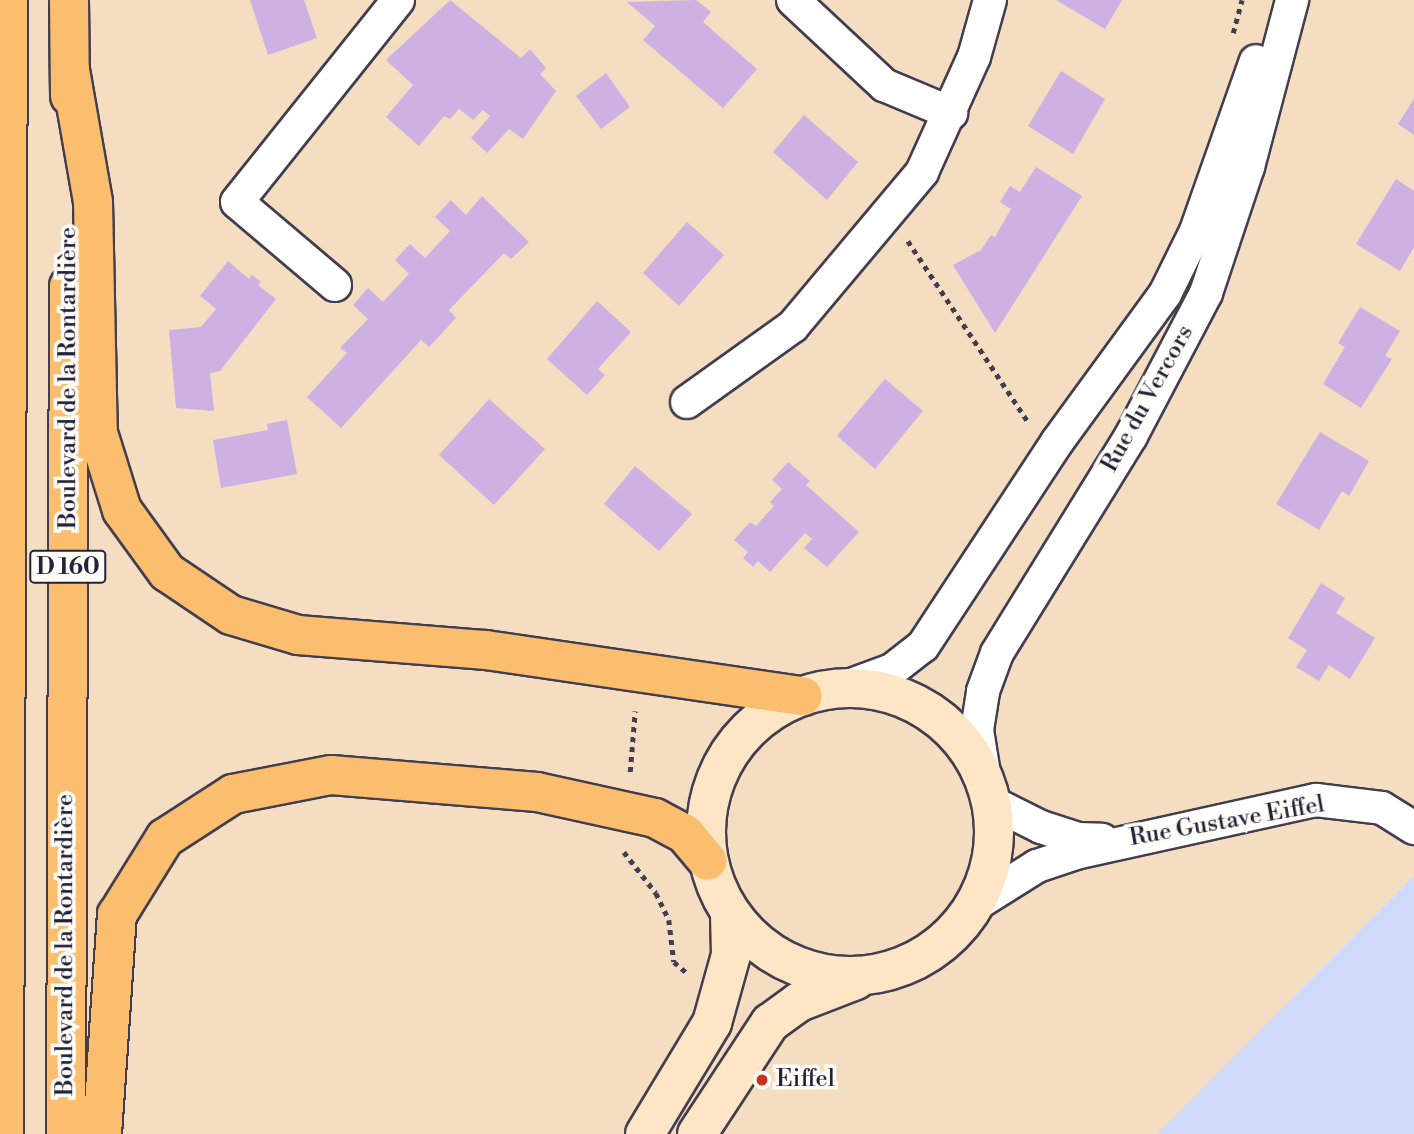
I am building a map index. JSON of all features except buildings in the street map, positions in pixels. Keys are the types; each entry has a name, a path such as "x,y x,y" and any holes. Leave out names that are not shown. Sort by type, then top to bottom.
{"main road":[{"name":"D 160","path":"4,1134 8,0"},
{"name":"Boulevard de la Rontardière","path":"66,1134 69,0"},
{"path":"70,70 93,202 98,433 122,510 167,572 231,615 298,635 486,650 639,669 803,696"},
{"path":"103,1134 117,915 164,838 233,794 331,775 537,792 628,810 685,834 708,861"}],"street":[{"path":"335,285 237,202 398,0"},
{"path":"793,0 884,85 951,113"},
{"path":"687,402 793,326 922,173 974,57 990,0"},
{"name":"Rue du Vercors","path":"844,688 892,670 923,646 1057,442 1165,294 1196,231 1276,0"},
{"name":"Rue du Vercors","path":"987,791 977,730 983,691 997,653 1130,436 1206,293 1248,167 1292,0"},
{"path":"0,617 7,573"},
{"path":"697,1134 770,1023 799,1002 912,963 939,945 975,905 991,865 994,822 987,791 962,741 929,711 888,693 844,688 803,696 766,715 736,744 715,779 706,820 708,861 730,914 758,944 792,965 831,976 871,975"},
{"name":"Rue Gustave Eiffel","path":"987,791 1077,839 1118,841"},
{"name":"Rue Gustave Eiffel","path":"975,905 1037,866 1118,841 1316,800 1381,808 1414,828"},
{"path":"645,1134 712,1023 724,990 731,954 730,914"}],"path":[{"path":"1232,36 1242,0"},
{"path":"889,212 1034,429 1041,419"},
{"path":"639,669 628,810 620,845 656,893 669,920 674,962 694,979 724,990"}],"shaded area":[{"path":"1414,876 1414,1134 1157,1134"}],"place":[{"name":"Eiffel","path":"762,1080"}]}
